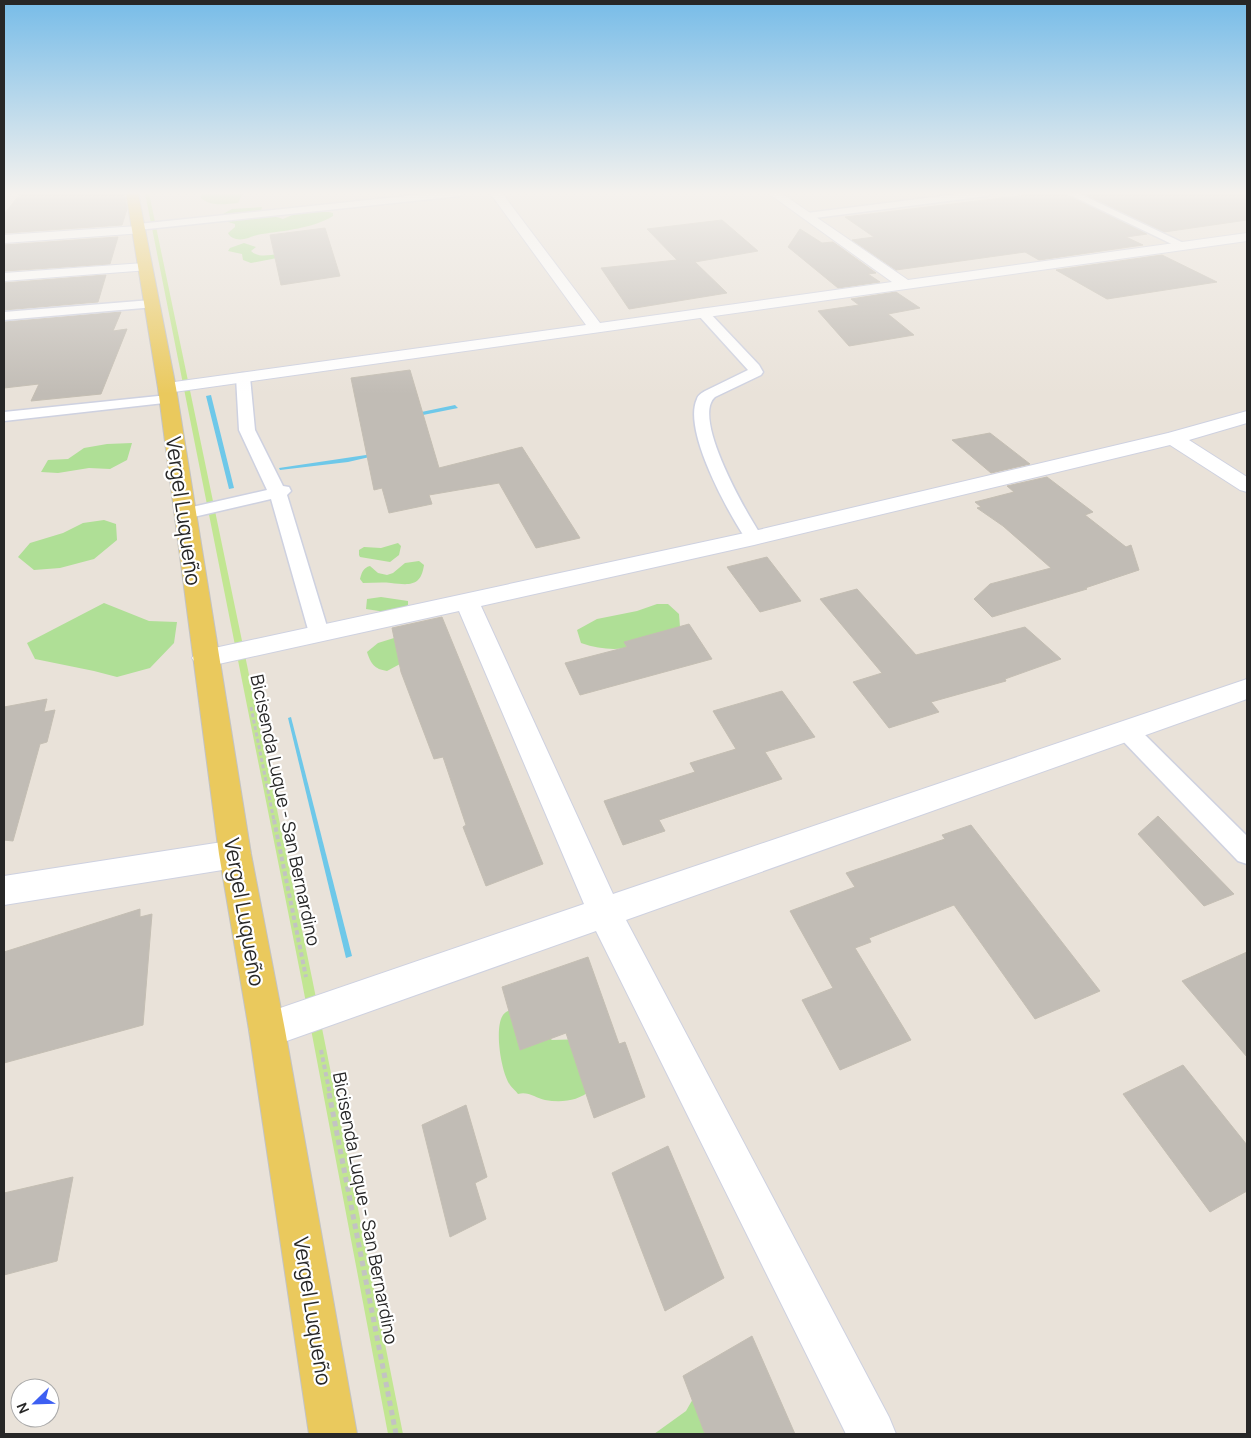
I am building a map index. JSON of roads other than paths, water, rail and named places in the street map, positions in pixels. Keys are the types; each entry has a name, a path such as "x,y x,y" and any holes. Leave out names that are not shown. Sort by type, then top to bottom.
{"main road":[{"name":"Vergel Luqueño","path":"143,260 167,393 234,854 267,1030 333,1434"}],"street":[{"path":"546,260 596,328"},
{"path":"870,260 906,285"},
{"path":"167,393 243,377 1083,260"},
{"path":"4,277 144,267"},
{"path":"205,658 754,538 1173,438 1247,417"},
{"path":"1173,438 1247,486"},
{"path":"467,601 604,912 872,1434"},
{"path":"267,1030 1247,689"},
{"path":"4,891 234,854"}],"lane":[{"path":"4,316 151,304"},
{"path":"703,313 756,372 710,394 704,399 702,408 711,454 724,486 744,525 754,538"},
{"path":"243,377 247,430 280,491 319,633"},
{"path":"4,417 167,393"},
{"path":"185,514 280,491"},
{"path":"1127,731 1247,853"}],"water":[{"path":"211,395 234,488 229,489 206,396"},
{"path":"455,405 458,408 418,416 374,456 348,462 280,470 279,468 366,455 371,453 407,415"},
{"path":"291,717 352,956 346,958 288,718"}]}
